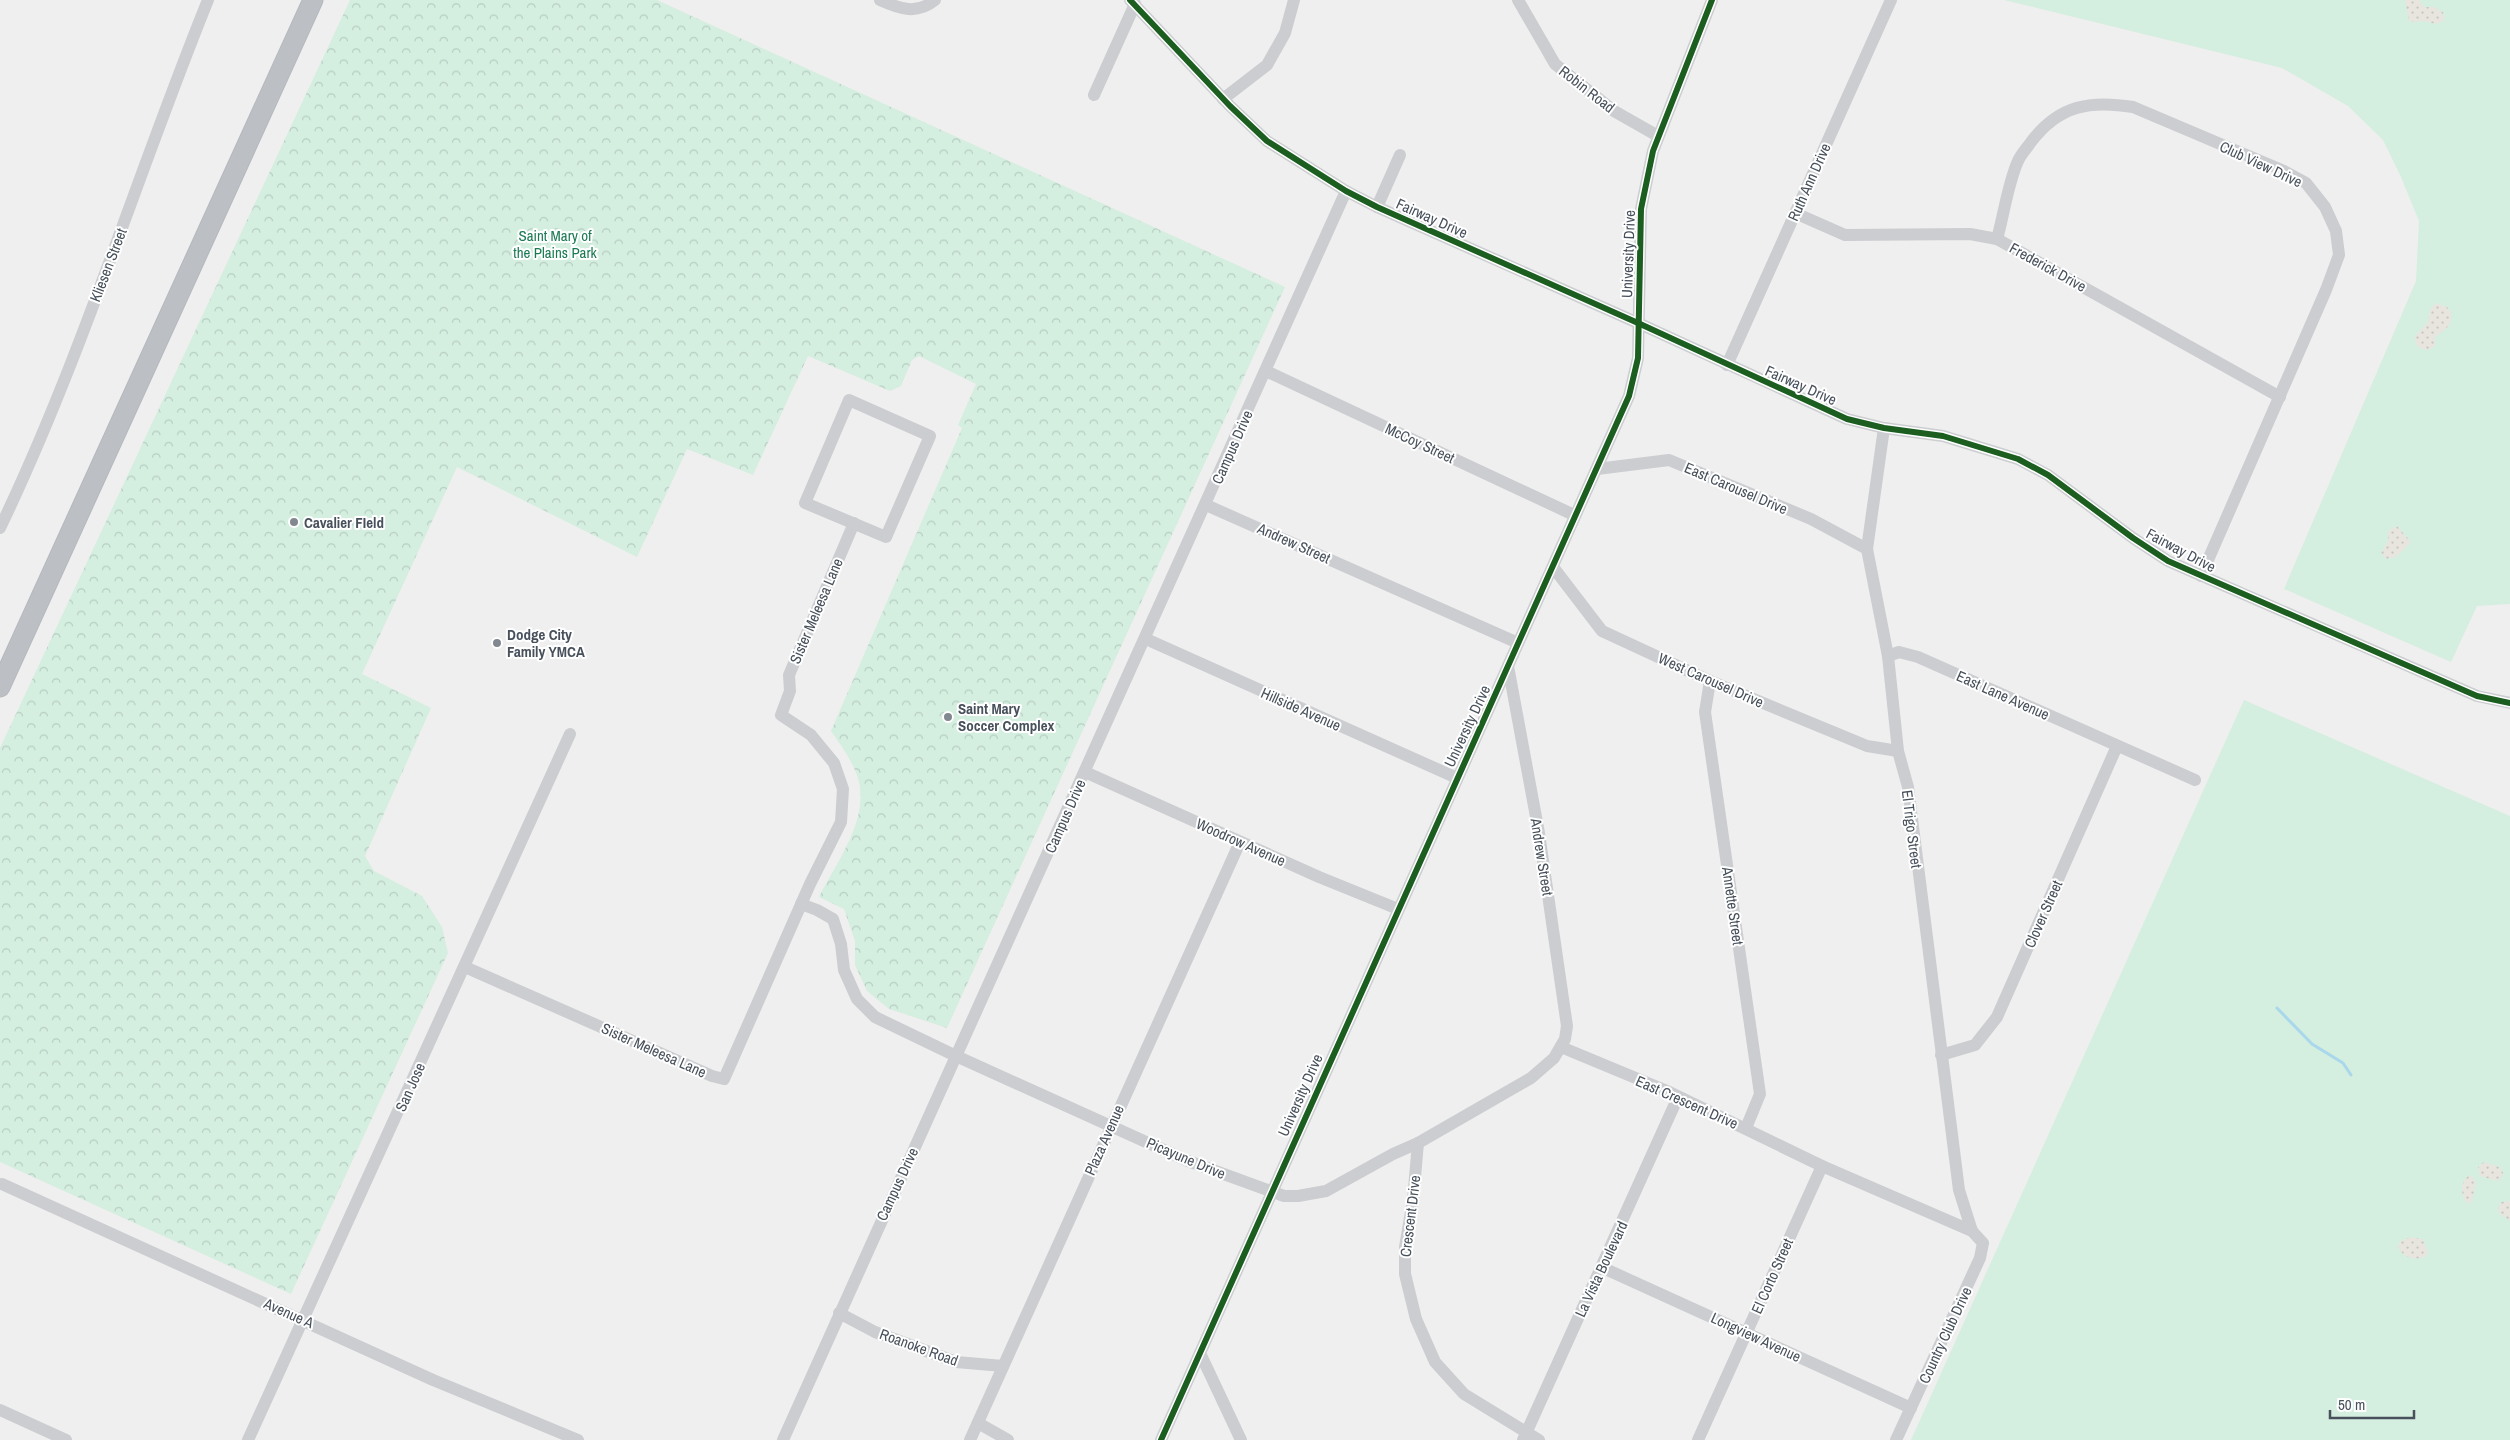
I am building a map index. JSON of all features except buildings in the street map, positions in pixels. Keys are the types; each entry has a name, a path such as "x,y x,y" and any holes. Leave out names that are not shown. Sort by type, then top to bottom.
{"highway":[{"path":"0,687 313,0"}],"street":[{"name":"Kliesen Street","path":"0,528 39,439 97,293 208,0"},
{"path":"880,0 899,8 917,10 926,7 935,0"},
{"path":"1223,99 1266,64 1284,33 1294,0"},
{"name":"Robin Road","path":"1518,0 1555,64 1614,111 1658,136"},
{"name":"University Drive","path":"1161,1440 1270,1192 1629,396 1638,358 1642,208 1652,150 1712,0"},
{"name":"Ruth Ann Drive","path":"1727,365 1891,0"},
{"name":"Fairway Drive","path":"1094,95 1132,2 1223,99 1267,141 1376,208 1638,323 1847,419 1884,428 1943,436 2018,459 2048,475 2133,538 2168,561 2477,696 2510,703"},
{"name":"Club View Drive","path":"1997,239 2018,160 2037,135 2058,115 2084,105 2107,103 2133,107 2299,180 2306,184 2325,207 2336,231 2339,255 2326,290 2201,576"},
{"name":"Fairway Drive","path":"1376,208 1400,155"},
{"name":"Campus Drive","path":"782,1440 1146,639 1346,191"},
{"name":"Frederick Drive","path":"1795,213 1844,235 1970,234 1997,239 2280,397"},
{"name":"McCoy Street","path":"1266,371 1574,515"},
{"path":"849,400 930,436 886,537 854,522 805,503 849,400"},
{"name":"El Trigo Street","path":"1884,428 1867,550 1888,656 1898,751 1908,788 1959,1190 1972,1231"},
{"name":"East Carousel Drive","path":"1596,469 1669,460 1811,520 1867,550"},
{"name":"Andrew Street","path":"1206,505 1518,643"},
{"name":"Sister Meleesa Lane","path":"465,967 703,1072 724,1079 816,870 841,822 843,789 834,763 811,735 780,715 790,690 789,675 854,522"},
{"name":"West Carousel Drive","path":"1552,567 1602,631 1710,681 1867,746 1881,750 1898,751"},
{"name":"Hillside Avenue","path":"1146,639 1457,778"},
{"name":"East Lane Avenue","path":"1888,656 1899,652 1918,657 2194,780"},
{"name":"Andrew Street","path":"1508,666 1539,833 1567,1026 1565,1039 1561,1047"},
{"name":"Annette Street","path":"1710,681 1706,712 1760,1094 1746,1128"},
{"name":"San Jose","path":"248,1440 570,734"},
{"name":"Clover Street","path":"1941,1055 1974,1045 1997,1017 2117,746"},
{"name":"Woodrow Avenue","path":"1085,772 1240,842 1398,909"},
{"name":"Plaza Avenue","path":"970,1440 1240,842"},
{"path":"802,904 833,919 841,944 844,970 857,998 875,1017 956,1056"},
{"path":"1418,1143 1531,1078 1554,1058 1561,1047"},
{"name":"East Crescent Drive","path":"1561,1047 1678,1097 1822,1166 1972,1231"},
{"name":"Picayune Drive","path":"956,1056 1188,1161 1270,1192 1298,1196 1326,1191 1393,1154 1418,1143"},
{"name":"La Vista Boulevard","path":"1525,1437 1678,1097"},
{"name":"Crescent Drive","path":"1418,1143 1413,1200 1405,1247 1404,1274 1416,1319 1435,1362 1464,1394 1525,1437 1539,1440"},
{"name":"El Corto Street","path":"1698,1440 1822,1166"},
{"name":"Avenue A","path":"2,1184 442,1383 578,1440"},
{"name":"Country Club Drive","path":"1896,1440 1980,1258 1983,1243 1972,1231"},
{"name":"Longview Avenue","path":"1601,1267 1911,1408"},
{"name":"Roanoke Road","path":"839,1313 875,1332 956,1362 1003,1366"},
{"path":"1200,1353 1240,1440"},
{"path":"0,1410 66,1440"},
{"path":"978,1423 1008,1440"}],"green space":[{"name":"Saint Mary of the Plains Park","path":"350,0 657,0 1285,287 947,1028 889,1009 867,991 855,965 855,941 844,909 819,897 849,842 859,812 861,797 859,782 854,769 831,731 962,428 958,425 976,384 919,356 912,360 901,386 890,391 808,356 753,475 687,449 637,557 457,467 362,674 431,708 365,856 374,871 422,896 442,927 448,953 291,1294 0,1162 0,748"},
{"path":"2004,0 2510,0 2510,604 2477,606 2451,662 2284,589 2416,281 2419,221 2383,140 2348,106 2282,68"},
{"path":"2244,700 2510,816 2510,1440 1911,1440"}],"sand":[{"path":"2405,0 2420,0 2423,7 2434,7 2443,12 2444,20 2435,24 2424,21 2409,21"},
{"path":"2436,303 2447,307 2451,312 2451,321 2448,327 2435,337 2435,346 2428,350 2420,348 2416,344 2415,336 2428,322 2430,310"},
{"path":"2397,526 2411,542 2396,557 2386,559 2381,553 2388,541 2388,531"},
{"path":"2484,1162 2499,1167 2503,1172 2502,1177 2497,1181 2480,1176 2478,1167"},
{"path":"2468,1176 2473,1177 2476,1183 2472,1201 2468,1204 2462,1193 2462,1186"},
{"path":"2510,1201 2510,1221 2500,1214 2498,1209 2501,1202"},
{"path":"2411,1237 2423,1239 2428,1253 2426,1256 2418,1259 2402,1253 2398,1246 2401,1241"}],"waterway":[{"path":"2277,1008 2312,1044 2343,1063 2351,1075"}],"cycle path":[{"path":"1130,0 1230,106 1267,141 1346,191 1377,207 1638,323 1847,419 1884,428 1943,436 2018,459 2048,475 2133,538 2168,561 2477,696 2510,703"},
{"path":"1161,1440 1629,396 1638,358 1641,209 1653,151 1712,0"}],"place":[{"name":"Cavalier FIeld","path":"294,522"},
{"name":"Dodge City Family YMCA","path":"497,643"},
{"name":"Saint Mary Soccer Complex","path":"948,717"}]}
